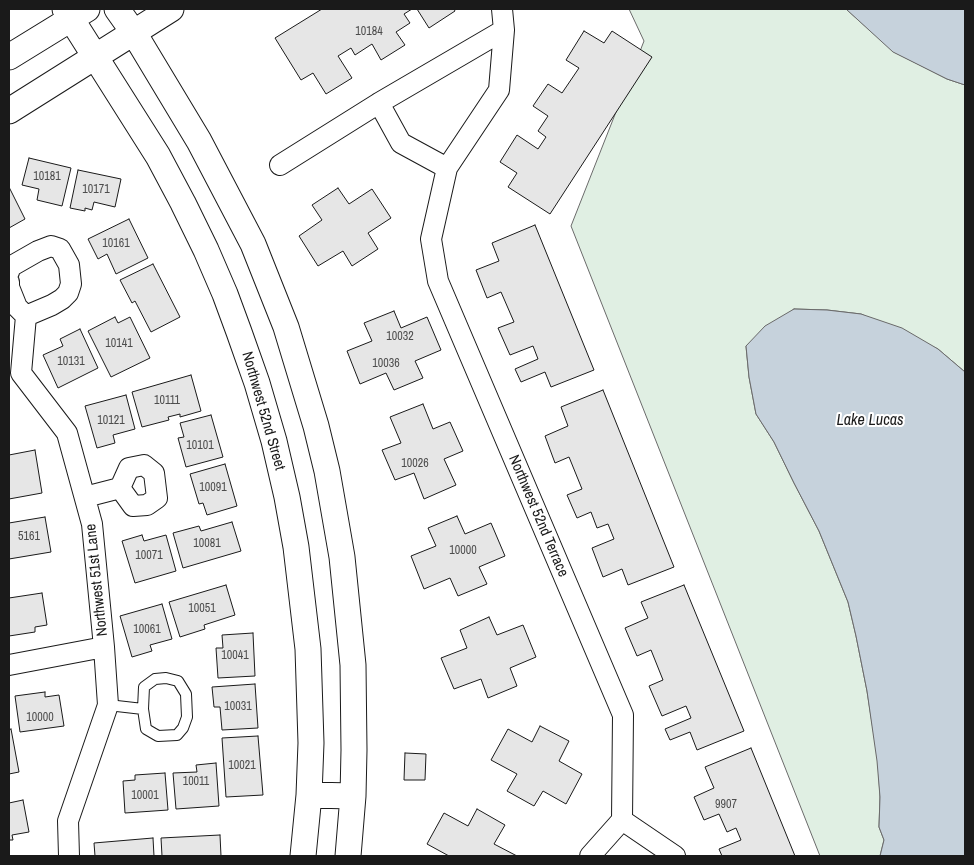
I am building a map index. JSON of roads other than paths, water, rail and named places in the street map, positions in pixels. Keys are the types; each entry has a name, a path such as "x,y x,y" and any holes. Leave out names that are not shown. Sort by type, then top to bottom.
{"street":[{"path":"118,9 199,141 253,244 286,327 316,426 338,531 353,665 353,796 348,856"},
{"path":"9,111 171,9"},
{"name":"Northwest 52nd Terrace","path":"502,9 504,30 499,90 448,168 432,239 438,281 623,715 622,820"},
{"path":"9,57 75,12"},
{"name":"Northwest 52nd Street","path":"75,12 96,57 158,156 206,250 239,332 257,383 274,441 296,547 308,649 310,693 309,794 303,856"},
{"path":"280,165 379,103 504,30"},
{"path":"379,103 401,143 448,168"},
{"path":"9,272 10,267 51,246 60,249 70,265 71,284 68,292 62,299 26,316 17,307 9,287 9,282"},
{"name":"Northwest 51st Lane","path":"26,316 15,374 67,433 92,524 104,647 108,705 68,821 69,856"},
{"path":"85,497 120,488"},
{"path":"9,665 104,647"},
{"path":"309,794 353,796"},
{"path":"590,856 622,820 676,856"}],"lane":[{"path":"166,678 178,681 186,694 187,717 183,728 177,735 158,736 146,729 143,709 144,687 155,679 166,678"},
{"path":"108,705 143,709"}],"water":[{"path":"846,9 965,9 965,85 947,79 893,52"},
{"name":"Lake Lucas","path":"794,309 861,314 902,328 938,349 965,372 965,856 880,856 884,840 879,827 880,797 877,761 867,691 848,602 819,531 774,442 756,414 749,377 746,346 765,326"}]}
